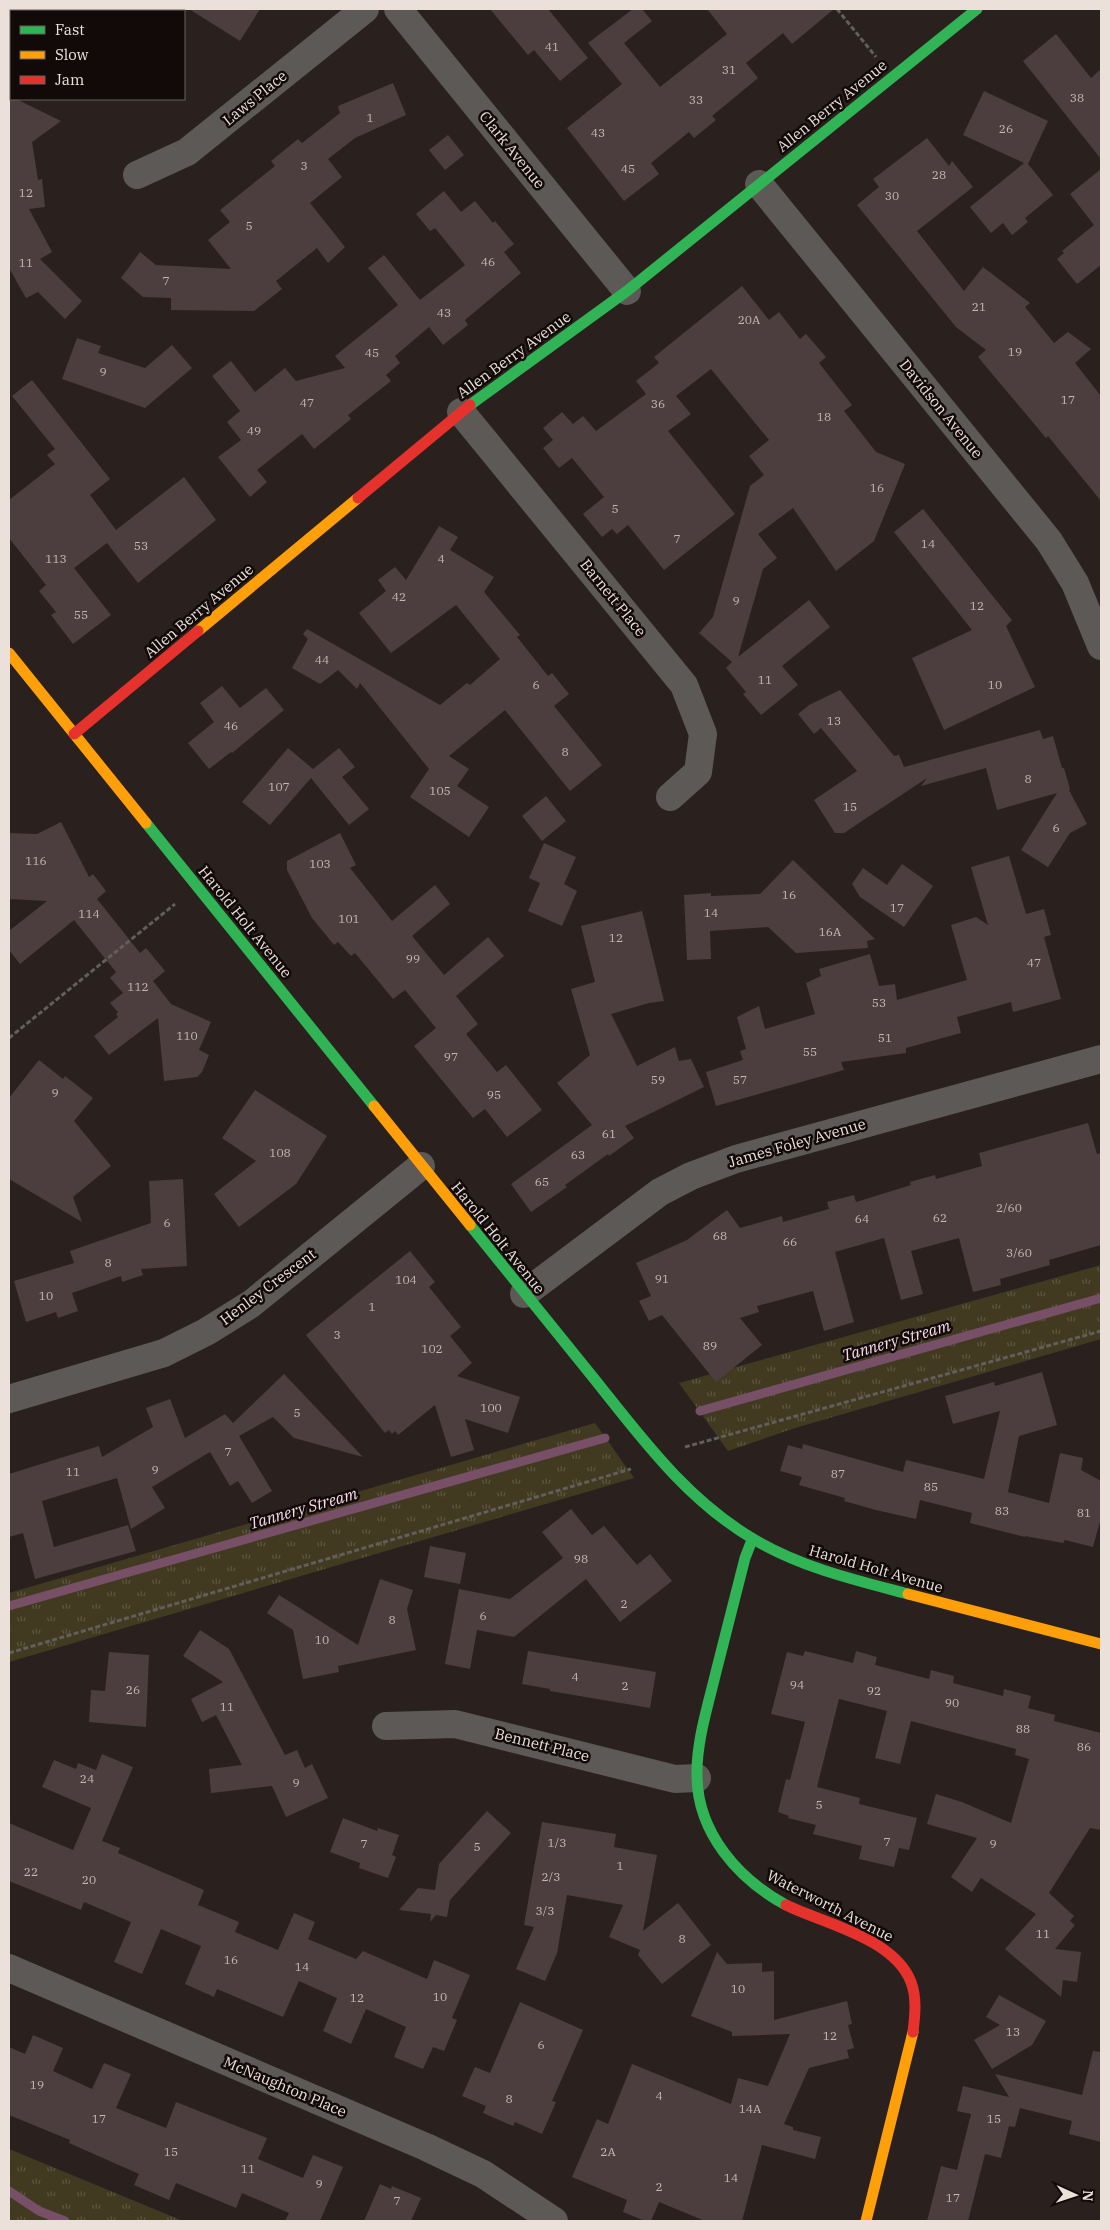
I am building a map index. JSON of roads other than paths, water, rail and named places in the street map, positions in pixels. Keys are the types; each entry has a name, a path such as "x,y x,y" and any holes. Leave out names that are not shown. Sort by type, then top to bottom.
{"street":[{"name":"Laws Place","path":"137,175 187,152 365,9"},
{"name":"Clark Avenue","path":"398,9 627,292"},
{"name":"Allen Berry Avenue","path":"74,734 461,412 627,292 977,9"},
{"name":"Davidson Avenue","path":"759,184 1049,541 1075,583 1101,646"},
{"name":"Barnett Place","path":"461,412 684,685 703,734 698,772 670,797"},
{"name":"Harold Holt Avenue","path":"9,652 524,1294 655,1455 702,1504 752,1540 791,1560 832,1574 1101,1644"},
{"name":"James Foley Avenue","path":"524,1294 660,1192 691,1176 736,1159 1101,1059"},
{"name":"Henley Crescent","path":"9,1399 164,1353 206,1332 251,1304 421,1166"},
{"name":"Waterworth Avenue","path":"752,1540 745,1558 706,1712 701,1734 697,1778 703,1809 712,1832 724,1853 738,1871 759,1889 785,1904 879,1946 892,1954 902,1965 910,1979 915,1997 916,2014 913,2032 866,2221"},
{"name":"Bennett Place","path":"386,1726 455,1724 675,1779 697,1778"},
{"name":"McNaughton Place","path":"9,1968 426,2147 482,2174 554,2221"}],"waterway":[{"name":"Tannery Stream","path":"700,1411 1101,1298"},
{"name":"Tannery Stream","path":"9,1606 605,1438"},
{"path":"9,2191 39,2211 65,2221"}]}
